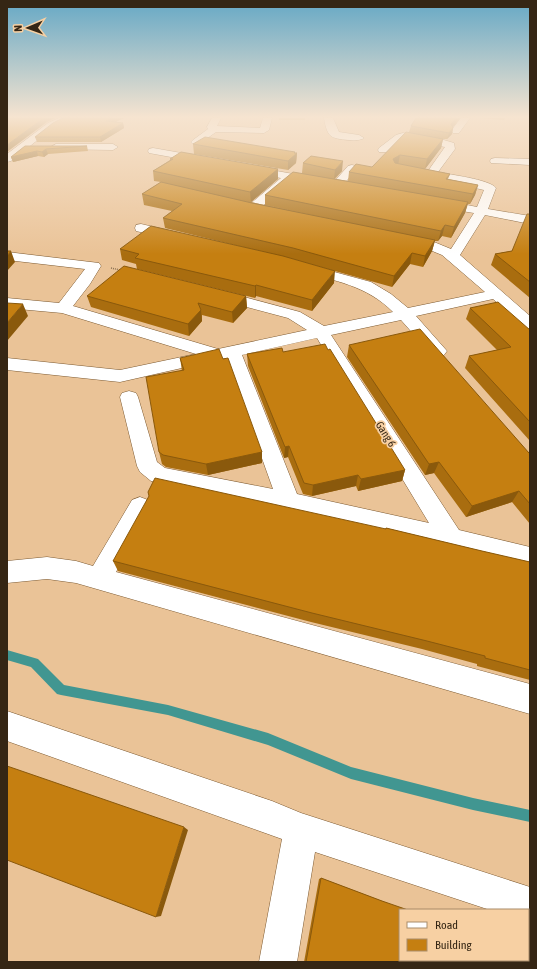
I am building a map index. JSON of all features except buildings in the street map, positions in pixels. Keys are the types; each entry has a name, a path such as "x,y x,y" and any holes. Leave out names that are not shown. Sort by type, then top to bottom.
{"street":[{"path":"241,163 238,167 351,188"},
{"path":"431,174 439,163"},
{"path":"254,208 300,168"},
{"path":"337,185 352,168"},
{"path":"404,170 488,186 490,190 482,212 453,256"},
{"path":"424,200 530,220"},
{"path":"239,205 269,212"},
{"path":"141,228 187,239"},
{"path":"394,237 434,245 453,256 530,324"},
{"path":"7,256 94,266 85,281 63,308"},
{"path":"294,265 369,287 405,314 447,362"},
{"path":"204,291 281,310 294,315 321,332"},
{"path":"7,364 120,376 496,294"},
{"path":"7,303 63,308 225,353"},
{"name":"Gang 6","path":"321,332 450,536"},
{"path":"225,353 289,500"},
{"path":"129,397 148,466 159,475 289,500 450,536 530,558"},
{"path":"99,578 140,506"},
{"path":"7,572 53,569 76,572 530,699"},
{"path":"7,726 272,818 301,830 530,905"},
{"path":"278,962 301,830"}],"waterway":[{"path":"7,655 34,663 61,690 168,710 268,739 351,773 473,804 530,816"}]}
